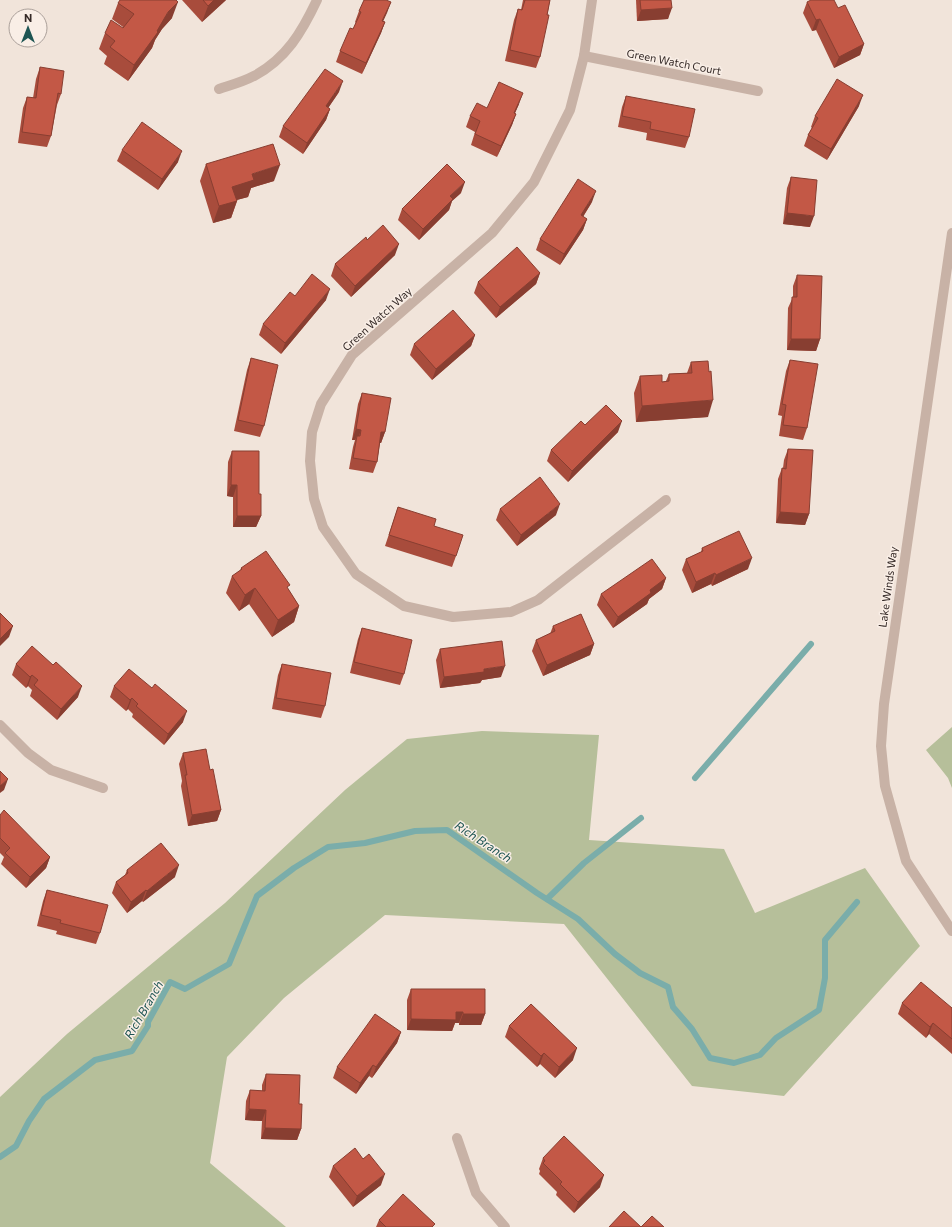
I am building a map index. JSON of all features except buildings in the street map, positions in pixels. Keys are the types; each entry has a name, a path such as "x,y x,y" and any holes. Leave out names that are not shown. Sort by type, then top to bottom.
{"street":[{"path":"220,89 254,76 283,56 306,24 317,0"},
{"name":"Green Watch Way","path":"592,0 584,56 570,110 534,182 492,233 352,355 321,404 312,432 310,461 314,499 323,527 356,574 404,606 452,617 511,612 538,600 666,500"},
{"name":"Green Watch Court","path":"584,56 758,91"},
{"name":"Lake Winds Way","path":"952,232 884,704 881,746 886,786 906,861 952,931"},
{"path":"0,725 28,753 51,770 103,788"},
{"path":"457,1138 476,1193 506,1227"}],"green space":[{"path":"952,727 952,788 948,778 926,750"},
{"path":"482,731 599,735 589,840 724,849 755,913 865,868 920,946 784,1096 692,1086 564,924 385,915 284,998 227,1057 210,1163 286,1227 0,1227 0,1097 67,1034 225,903 345,790 407,739"}],"waterway":[{"path":"695,778 811,644"},
{"path":"547,899 584,863 641,818"},
{"name":"Rich Branch","path":"0,1157 16,1146 29,1121 44,1099 95,1060 132,1051 148,1026 148,1022 170,982 185,989 229,964 257,896 294,868 328,847 365,843 415,831 447,830 537,893 578,919 615,954 640,973 668,987 673,1007 692,1029 710,1058 734,1063 760,1055 776,1038 819,1010 825,978 825,940 857,902"}]}
